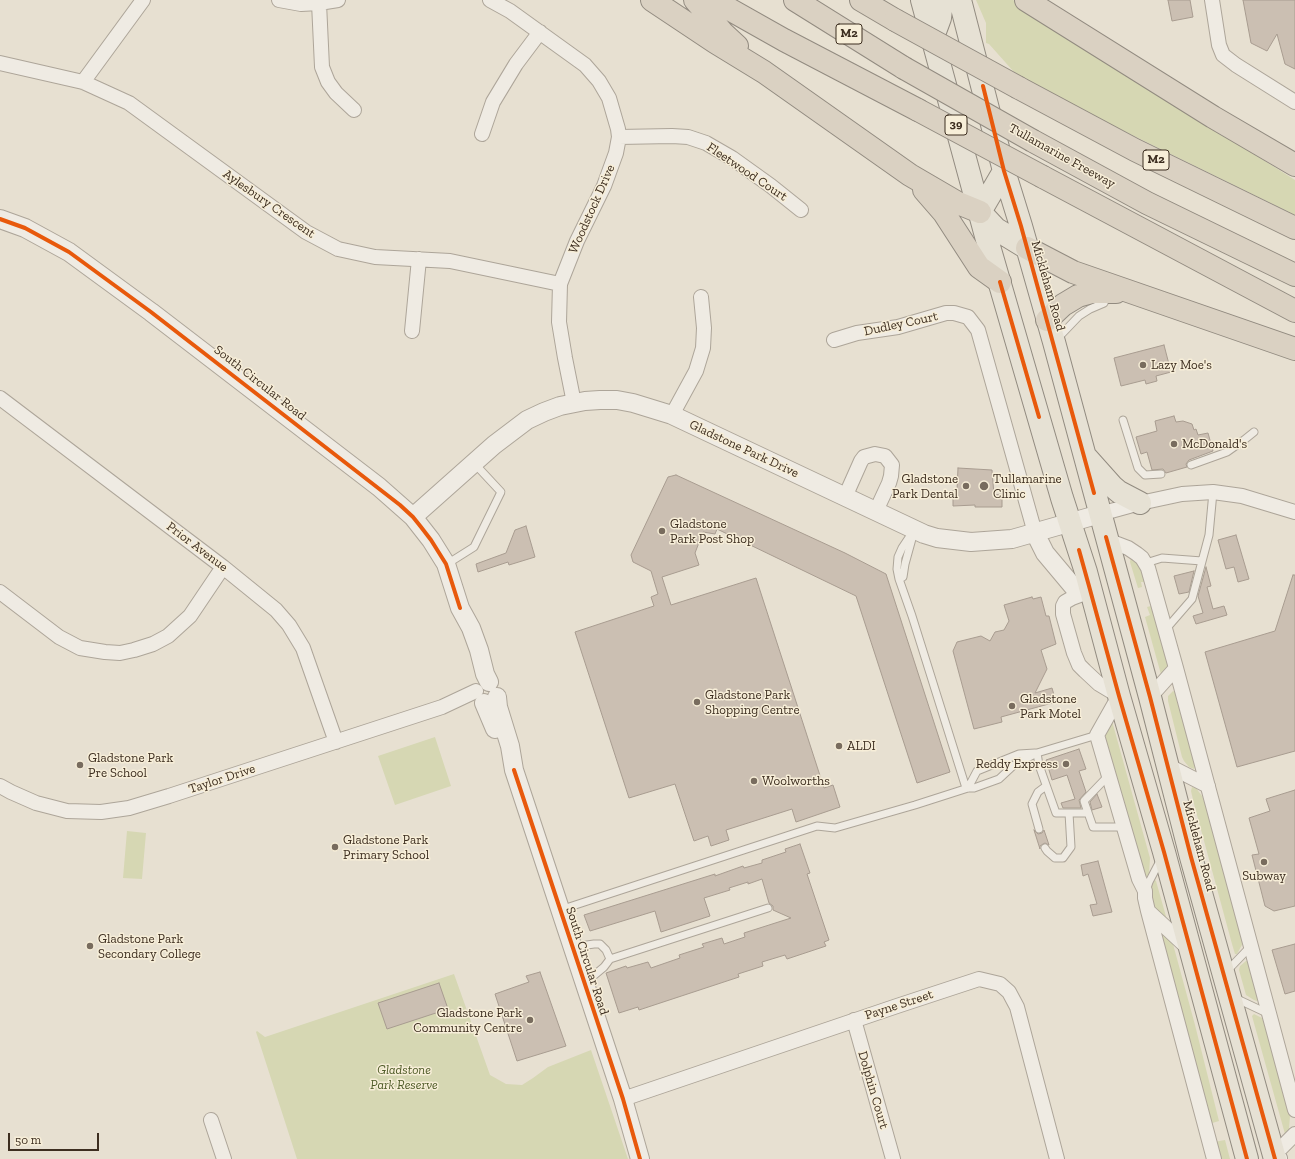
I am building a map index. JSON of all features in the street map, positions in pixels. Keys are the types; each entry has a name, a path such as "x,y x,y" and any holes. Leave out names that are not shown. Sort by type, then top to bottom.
{"highway":[{"path":"652,0 715,42 764,72 910,176 958,204 980,212"},
{"path":"695,0 723,33 764,72"},
{"path":"713,0 735,11 784,40 1295,311"},
{"name":"Tullamarine Freeway","path":"795,0 904,68 1147,203 1295,275"},
{"name":"M2","path":"861,0 1019,88 1135,150 1295,228"},
{"path":"1026,0 1213,117 1295,165"},
{"path":"910,176 944,213 979,267 1000,282"},
{"path":"1027,248 1073,272 1118,292 1295,349"},
{"path":"1047,320 1055,311 1072,298 1092,292 1118,292"}],"main road":[{"name":"39","path":"922,0 1000,282 1091,591 1119,696 1164,852 1247,1159"},
{"path":"933,38 944,0"},
{"name":"Mickleham Road","path":"960,0 1004,171 1054,342 1150,697 1191,857 1277,1158"},
{"path":"1004,171 980,212 996,229 1027,248"},
{"path":"1084,454 1112,486 1119,492 1140,503"}],"street":[{"path":"83,82 143,0"},
{"path":"278,0 301,4 338,0"},
{"name":"Woodstock Drive","path":"490,0 510,10 585,65 599,81 609,98 618,129 619,137 616,153 604,186 577,241 560,284 559,322 574,403"},
{"path":"1212,0 1219,45 1224,55 1236,65 1295,102"},
{"path":"319,3 322,67 328,82 336,94 354,110"},
{"path":"482,134 493,102 516,64 540,32"},
{"name":"Aylesbury Crescent","path":"0,63 83,82 129,103 306,232 338,249 375,258 450,261 560,284"},
{"name":"Fleetwood Court","path":"619,137 688,137 706,143 732,158 801,210"},
{"name":"South Circular Road","path":"0,219 25,228 69,252 182,336 379,487 413,517 431,540 446,564 460,608 463,632 502,749 514,770 623,1099 640,1159"},
{"path":"412,331 419,259"},
{"path":"672,415 696,371 703,348 704,328 701,297"},
{"name":"Dudley Court","path":"834,340 857,333 898,327 946,313 954,312 968,317 978,330 1035,533"},
{"name":"Prior Avenue","path":"0,398 223,567 276,610 303,648 336,742"},
{"name":"Gladstone Park Drive","path":"413,517 474,463 527,420 544,412 574,403 600,400 617,400 633,403 672,415 915,530 937,538 971,542 1012,539 1100,514"},
{"path":"845,497 861,461 864,458 875,454 886,456 892,465 892,476 876,511"},
{"path":"1100,514 1140,503 1182,494 1213,492 1242,496 1295,512"},
{"path":"1035,533 1045,553 1076,590 1091,591"},
{"path":"1107,540 1128,548 1146,563"},
{"name":"Mickleham Road","path":"1146,563 1166,629 1295,1110"},
{"path":"0,592 59,637 80,648 120,653 153,644 168,636 190,616 223,567"},
{"path":"1091,591 1065,602 1063,606 1063,614 1079,665 1099,684 1119,696 1097,735 1139,879 1146,891 1145,898 1148,911 1214,1159"},
{"path":"1150,697 1176,668"},
{"name":"Taylor Drive","path":"0,786 36,803 67,811 100,812 129,808 484,694"},
{"path":"1167,765 1208,786"},
{"path":"1148,911 1191,951"},
{"name":"Payne Street","path":"623,1099 979,979 1000,984 1009,992 1017,1008 1057,1159"},
{"name":"Dolphin Court","path":"854,1020 893,1159"},
{"path":"211,1120 224,1159"},
{"name":"Mickleham Road","path":"1277,1158 1295,1136"}],"lane":[{"path":"1054,342 1079,316 1104,303 1118,292"},
{"path":"1124,420 1138,468 1145,476 1161,474"},
{"path":"1191,465 1226,452 1254,432"},
{"path":"446,564 474,547 501,492 474,463"},
{"path":"1166,629 1192,599 1209,535 1213,492"},
{"path":"915,530 905,564 903,577 899,580 967,788"},
{"path":"1146,563 1162,558 1202,561"},
{"path":"560,910 818,826 835,828 967,788 974,788 999,779 1014,766 1037,753 1097,735"},
{"path":"967,788 977,771 1019,754 1037,753"},
{"path":"1037,753 1046,786 1056,813 1088,813"},
{"path":"1109,775 1084,801 1093,827 1124,827"},
{"path":"1039,829 1032,804 1038,792 1046,786"},
{"path":"1045,848 1047,852 1055,858 1063,858 1071,847 1069,813"},
{"path":"1146,891 1164,852"},
{"path":"584,984 604,967 610,959 768,908"},
{"path":"572,947 600,944 606,950 610,959"},
{"path":"1251,946 1227,985 1270,1015"}],"green space":[{"path":"976,0 1013,0 1295,180 1295,215 1022,81 989,44 986,43 986,23"},
{"path":"1131,557 1134,558 1141,570 1144,582 1141,582 1142,587 1138,588 1130,562"},
{"path":"1151,606 1168,669 1162,678 1145,617 1150,615 1147,607"},
{"path":"1173,691 1175,692 1195,767 1194,769 1189,767 1182,757 1168,701 1168,696"},
{"path":"1112,721 1150,858 1149,874 1145,878 1105,740 1106,731"},
{"path":"435,737 451,786 395,805 378,756"},
{"path":"1192,787 1196,788 1202,796 1206,807 1243,943 1237,954 1235,954 1232,944 1194,804 1191,791"},
{"path":"127,831 146,833 142,879 123,878"},
{"path":"1155,880 1167,920 1156,912 1150,898 1151,888"},
{"path":"1157,928 1173,944 1195,1025 1219,1121 1209,1124"},
{"path":"1248,961 1258,998 1257,1001 1246,995 1239,970 1240,966"},
{"name":"Gladstone Park Reserve","path":"454,974 490,1075 506,1084 522,1085 548,1067 591,1050 628,1159 297,1159 256,1032 257,1031 265,1037"},
{"path":"1254,1014 1262,1018 1265,1024 1290,1116 1288,1133 1285,1134 1252,1016"},
{"path":"1225,1140 1230,1159 1221,1159 1214,1142"}],"building":[{"path":"1168,0 1190,0 1193,17 1172,21"},
{"path":"1243,0 1295,0 1295,69 1285,64 1277,34 1267,51 1251,43"},
{"name":"Lazy Moe's","path":"1164,345 1171,372 1156,376 1157,381 1146,384 1145,380 1121,386 1114,358"},
{"name":"McDonald's","path":"1174,416 1176,422 1183,421 1192,424 1198,435 1208,433 1213,451 1189,460 1186,464 1187,467 1166,473 1163,469 1152,470 1147,452 1141,454 1136,437 1157,431 1155,421"},
{"path":"958,468 992,470 994,495 1002,494 1002,507 975,507 975,505 953,506 953,490 957,490"},
{"name":"Gladstone Park Shopping Centre","path":"676,475 845,553 886,574 950,772 917,783 856,596 717,529 715,534 703,532 695,553 699,565 662,577 671,605 756,578 824,788 833,785 840,807 796,822 792,809 726,830 729,840 711,846 708,836 694,841 675,784 629,798 575,632 654,606 651,597 658,594 651,571 633,562 631,555 668,477"},
{"path":"526,526 535,557 509,565 508,562 478,572 476,564 506,553 515,530"},
{"path":"1236,535 1249,579 1238,582 1234,567 1226,569 1218,540"},
{"path":"1206,567 1211,586 1207,587 1213,609 1224,606 1227,615 1196,624 1193,616 1203,613 1198,596"},
{"path":"1194,571 1189,592 1179,594 1174,576"},
{"path":"1293,575 1295,575 1295,751 1237,767 1205,652 1275,631"},
{"path":"1032,597 1033,599 1041,597 1046,616 1049,616 1056,644 1041,650 1047,669 1035,693 1052,688 1056,702 1001,717 1002,722 974,729 953,651 957,642 981,636 990,641 995,632 1004,630 1009,621 1004,605"},
{"name":"Reddy Express","path":"1079,749 1086,769 1079,771 1086,792 1079,800 1081,808 1063,808 1061,803 1075,799 1067,775 1052,780 1046,760"},
{"path":"1295,790 1295,906 1274,911 1265,906 1252,855 1259,854 1249,818 1270,811 1266,799"},
{"path":"1097,794 1102,807 1092,810 1090,802"},
{"path":"1034,830 1038,834 1042,833 1044,830 1049,845 1045,843 1040,846 1040,849"},
{"path":"800,844 810,873 807,874 829,940 824,942 826,946 787,959 785,955 762,962 763,966 738,974 739,977 639,1010 638,1007 619,1013 606,973 626,966 627,968 648,962 651,968 680,958 679,955 704,947 702,944 722,938 724,944 745,937 744,933 791,918 773,910 773,906 769,903 762,879 729,888 730,890 704,898 710,916 661,932 655,911 590,931 584,915 715,874 715,876 743,866 744,868 762,863 762,860 786,852 785,849"},
{"path":"1098,861 1112,912 1093,916 1090,905 1097,904 1088,874 1083,876 1081,865"},
{"path":"1295,944 1295,991 1285,994 1272,950"},
{"name":"Gladstone Park Community Centre","path":"540,972 566,1046 517,1061 495,994 529,982 526,976"},
{"path":"439,983 448,1009 387,1029 378,1003"}],"cycle path":[{"path":"983,86 1004,171 1021,226 1094,493"},
{"path":"0,219 25,228 69,252 151,312 400,505 421,527 446,564 460,608"},
{"path":"1000,282 1039,417"},
{"path":"1106,537 1150,697 1191,857 1275,1159"},
{"path":"1079,550 1164,852 1247,1159"},
{"path":"514,770 623,1099 640,1159"}],"place":[{"name":"Lazy Moe's","path":"1143,365"},
{"name":"McDonald's","path":"1174,444"},
{"name":"Gladstone Park Dental","path":"966,486"},
{"name":"Tullamarine Clinic","path":"984,486"},
{"name":"Gladstone Park Post Shop","path":"662,531"},
{"name":"Gladstone Park Shopping Centre","path":"697,702"},
{"name":"Gladstone Park Motel","path":"1012,706"},
{"name":"ALDI","path":"839,746"},
{"name":"Reddy Express","path":"1066,764"},
{"name":"Gladstone Park Pre School","path":"80,765"},
{"name":"Woolworths","path":"754,781"},
{"name":"Gladstone Park Primary School","path":"335,847"},
{"name":"Subway","path":"1264,862"},
{"name":"Gladstone Park Secondary College","path":"90,946"},
{"name":"Gladstone Park Community Centre","path":"530,1020"}]}
